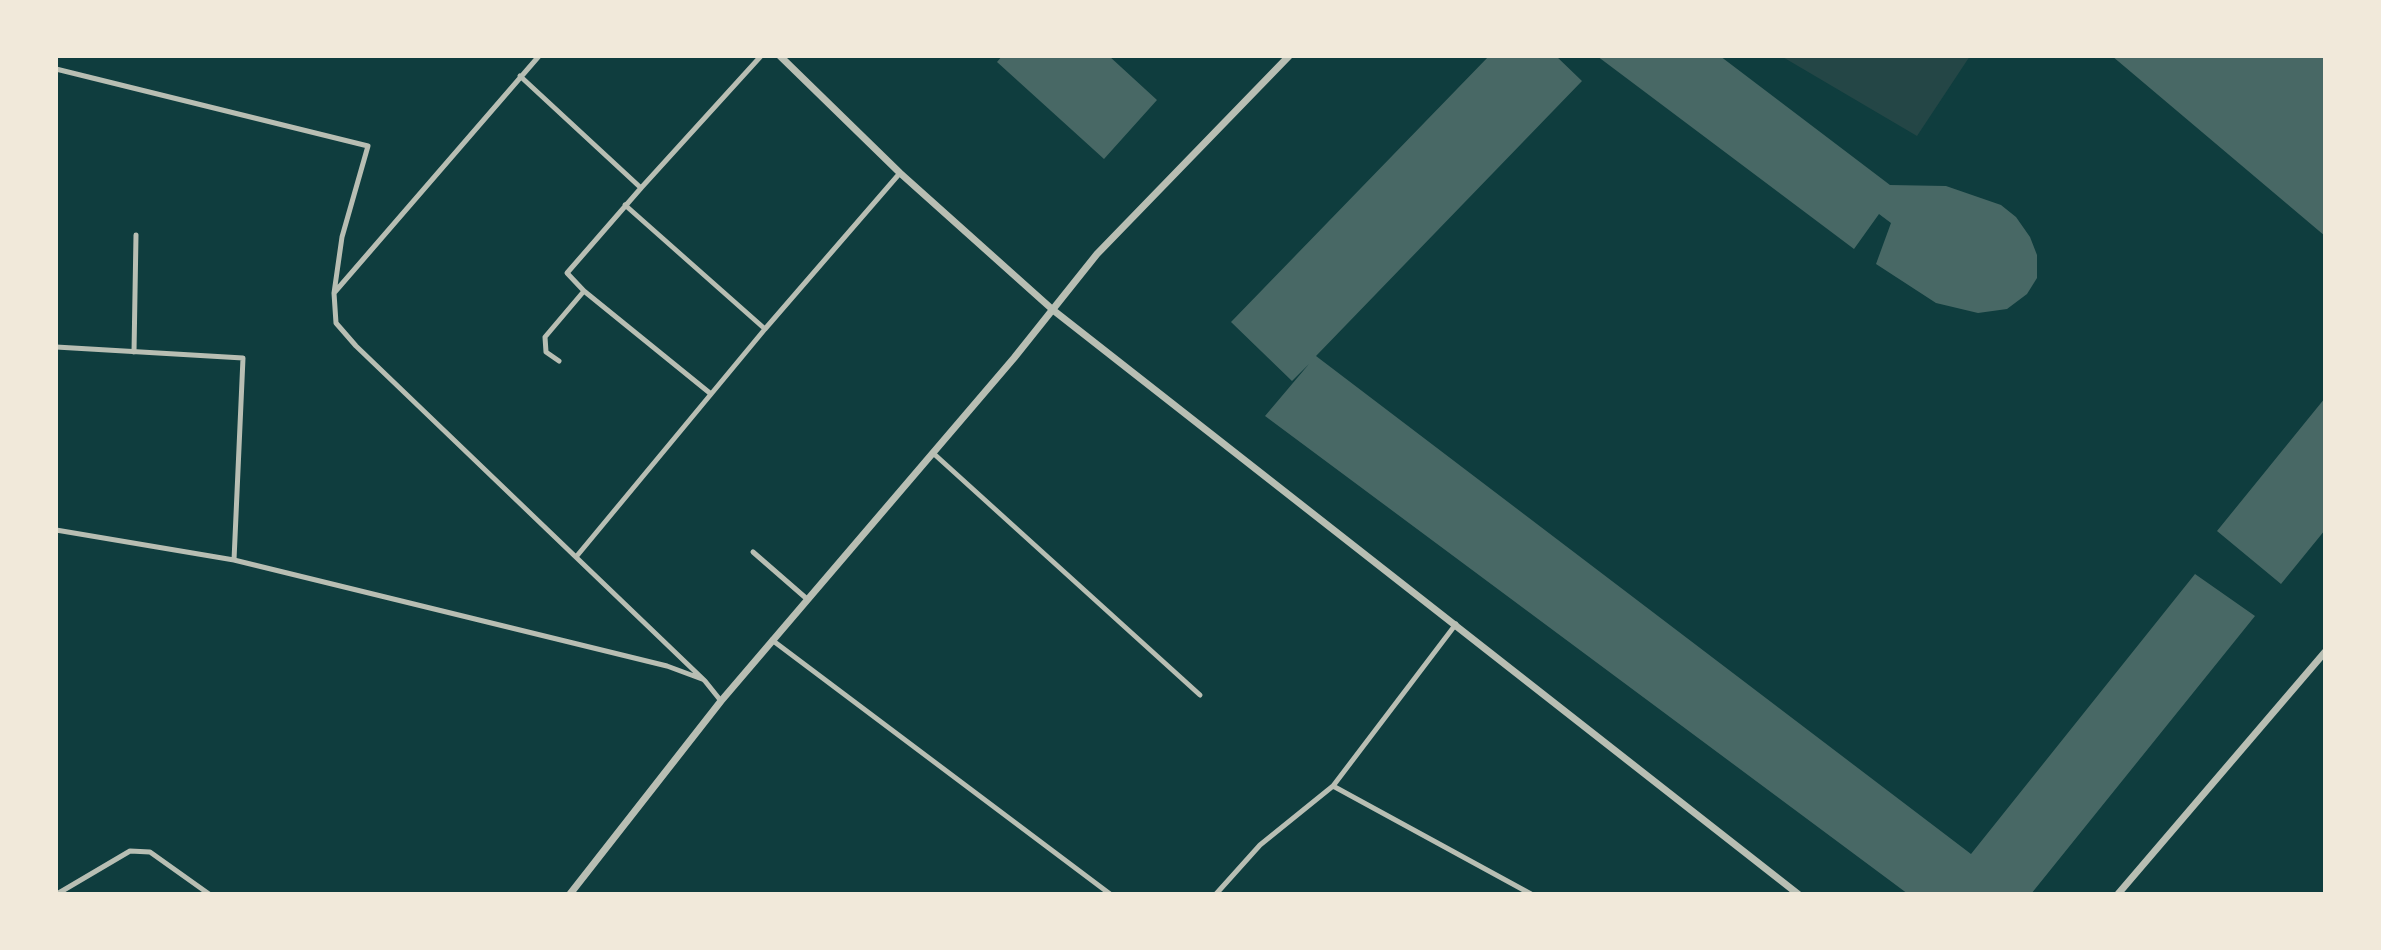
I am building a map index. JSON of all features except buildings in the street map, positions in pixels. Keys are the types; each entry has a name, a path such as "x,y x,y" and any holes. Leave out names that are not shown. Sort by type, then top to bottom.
{"street":[{"path":"780,56 900,173 1052,310 1798,894"},
{"path":"570,894 721,701 933,453 1097,254 1289,56"},
{"path":"2119,894 2325,652"}],"lane":[{"path":"334,293 539,56"},
{"path":"711,394 584,291 566,273 761,56"},
{"path":"56,69 368,146 342,237 334,293 336,323 356,346 705,681 721,701"},
{"path":"520,76 641,188"},
{"path":"576,557 765,329 900,173"},
{"path":"625,205 765,329"},
{"path":"134,352 136,235"},
{"path":"559,361 546,352 545,337 584,291"},
{"path":"56,347 243,358 234,560"},
{"path":"933,453 1200,695"},
{"path":"56,530 234,560 667,666 705,681"},
{"path":"753,552 807,599"},
{"path":"1216,894 1260,845 1333,786 1456,624"},
{"path":"772,640 1110,894"},
{"path":"1333,786 1531,894"},
{"path":"57,894 130,851 150,852 209,894"}],"shaded area":[{"path":"1781,56 1970,56 1917,136"}]}
